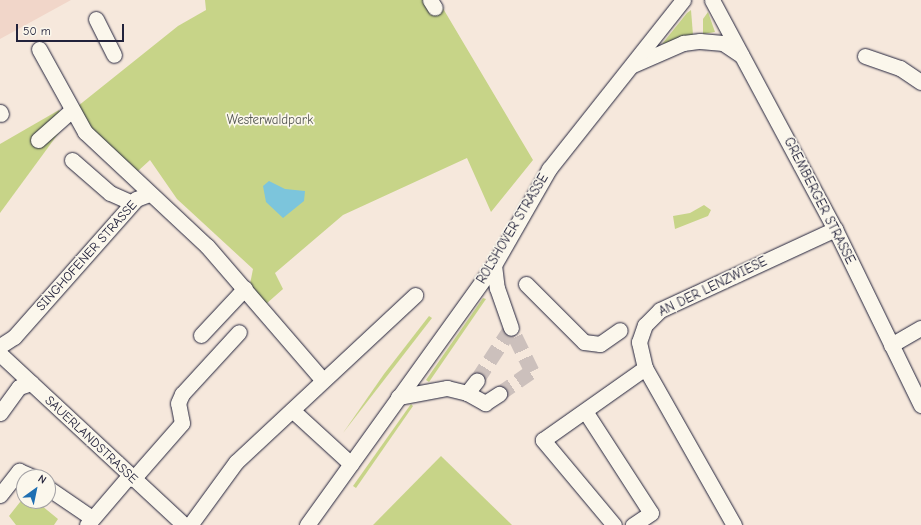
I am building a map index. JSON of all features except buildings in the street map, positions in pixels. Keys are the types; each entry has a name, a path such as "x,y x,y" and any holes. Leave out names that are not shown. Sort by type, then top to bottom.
{"street":[{"name":"ROLSHOVER STRASSE","path":"307,525 494,265 549,169 683,0"},
{"name":"GREMBERGER STRASSE","path":"712,0 835,229 921,405"},
{"path":"96,19 114,55"},
{"path":"630,66 683,43 700,41 723,43 742,56"},
{"path":"39,49 85,132 149,194"},
{"path":"864,56 900,68 921,82"},
{"path":"38,140 72,110"},
{"path":"72,160 110,193 132,203"},
{"name":"SINGHOFENER STRASSE","path":"0,346 14,337 132,203 149,194 207,246 246,289 322,380"},
{"name":"AN DER LENZWIESE","path":"734,525 646,368 639,342 645,325 660,310 835,229"},
{"path":"494,265 497,288 511,328"},
{"path":"526,284 584,342 600,344 620,330"},
{"path":"201,335 246,289"},
{"path":"190,525 236,462 322,380 416,295"},
{"path":"891,345 921,328"},
{"path":"56,494 90,522 182,423 178,402 182,394 239,332"},
{"name":"SAUERLANDSTRASSE","path":"0,354 131,478 184,525"},
{"path":"614,525 543,440 646,368"},
{"path":"468,393 477,380"},
{"path":"0,414 19,387 31,383"},
{"path":"398,397 447,388 468,393 485,403 499,394"},
{"path":"292,410 351,464"},
{"path":"585,412 650,513 633,525"},
{"path":"0,495 16,475"}],"shaded area":[{"path":"0,0 71,0 0,39"}],"green space":[{"name":"Westerwaldpark","path":"205,0 438,0 533,160 491,212 467,158 343,215 275,273 283,289 266,304 250,284 253,269 177,199 150,160 138,171 92,130 78,106 178,26 206,10"},
{"path":"691,10 693,35 662,44 687,13"},
{"path":"708,12 715,32 703,34 703,19"},
{"path":"59,110 66,123 0,213 0,144"},
{"path":"704,205 711,210 708,216 675,229 673,216 690,213"},
{"path":"483,298 486,299 429,382 426,380"},
{"path":"429,316 432,318 343,433 384,374"},
{"path":"411,404 413,406 356,488 353,486"},
{"path":"441,456 512,525 373,525"},
{"path":"16,507 16,509 46,509 58,519 54,525 16,525 9,516"}],"water":[{"path":"269,181 285,189 305,191 304,201 283,218 266,202 263,186"}],"tunnel":[{"path":"477,380 511,328"},
{"path":"499,394 532,371 511,328"}]}
